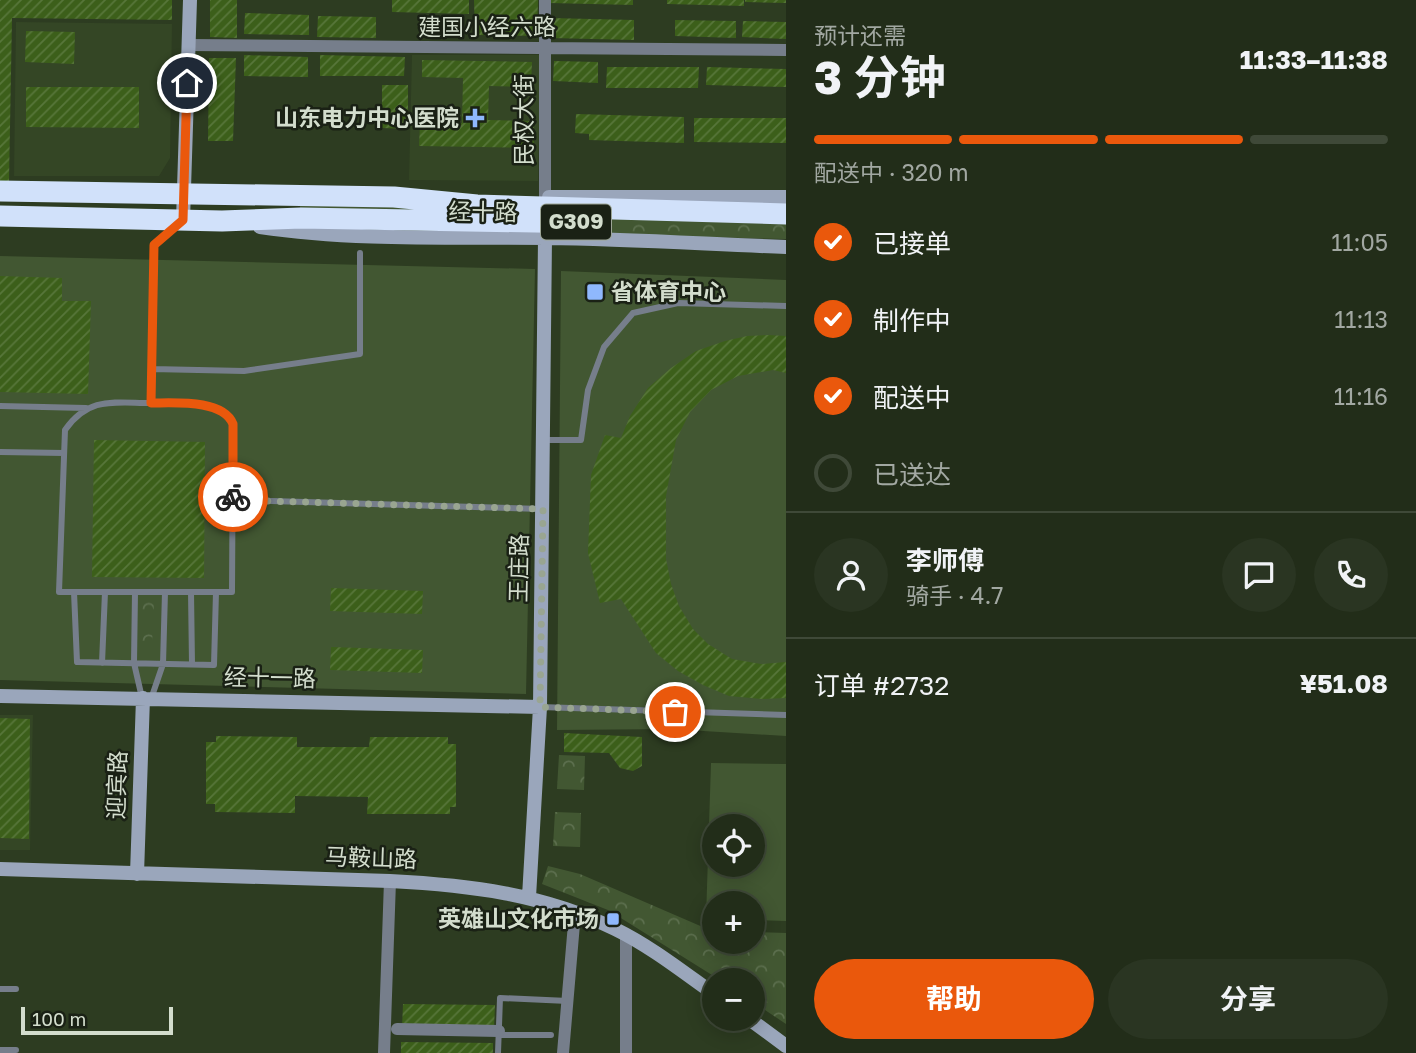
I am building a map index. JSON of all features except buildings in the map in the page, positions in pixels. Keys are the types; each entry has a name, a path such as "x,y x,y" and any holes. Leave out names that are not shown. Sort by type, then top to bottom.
{"highway":[{"name":"经十路","path":"0,191 394,197 477,205 786,214"},
{"name":"经十路","path":"0,216 222,221 301,218 695,224 786,228"}],"main road":[{"path":"183,220 190,0"},
{"name":"经十路","path":"394,197 786,197"},
{"name":"经十路","path":"222,221 298,233 786,247"},
{"name":"王庄路","path":"529,897 540,707 545,238"},
{"name":"经十一路","path":"0,696 540,707"},
{"name":"迎宾路","path":"142,874 147,699"},
{"name":"马鞍山路","path":"0,869 448,884 529,897 575,912 626,935 702,986"},
{"path":"765,1031 786,1046"}],"street":[{"name":"民权大街","path":"545,0 545,197"},
{"name":"建国小经六路","path":"188,45 786,50"},
{"path":"384,1053 390,881"},
{"path":"563,1053 575,912"},
{"path":"626,935 626,1053"},
{"path":"397,1029 499,1033"}],"lane":[{"path":"151,403 154,245 183,220"},
{"path":"152,369 244,371 360,354 360,253"},
{"path":"543,440 581,440 588,390 604,347 633,313 678,303 786,306"},
{"path":"0,406 87,408 105,403 151,403 218,408 230,417 233,424 232,592 59,592 65,430 75,416 87,408"},
{"path":"0,452 64,453"},
{"path":"233,500 543,509"},
{"path":"74,592 77,662 214,665 216,592"},
{"path":"102,663 105,592"},
{"path":"135,592 134,663 147,699"},
{"path":"147,699 163,664 165,592"},
{"path":"191,592 192,664"},
{"path":"540,707 786,715"},
{"path":"0,989 16,989"},
{"path":"498,1053 500,998 568,1001"},
{"path":"499,1033 551,1035"},
{"path":"0,1050 16,1050"}],"shaded area":[{"path":"16,22 172,24 170,158 159,176 14,176"},
{"name":"山东电力中心医院","path":"412,55 540,55 538,181 409,180"},
{"path":"0,715 33,715 30,850 0,850"}],"green space":[{"path":"300,201 786,205 786,239 300,227"},
{"path":"0,256 535,269 526,694 0,680"},
{"path":"561,271 786,280 786,736 671,729 557,730"},
{"path":"141,600 154,601 152,644 139,643"},
{"path":"559,755 585,756 584,790 557,789"},
{"path":"711,763 786,764 786,921 765,920 765,891 707,891 707,877 765,877 765,814 709,814"},
{"path":"555,812 581,813 580,847 553,846"},
{"path":"548,866 580,874 702,927 702,954 765,954 765,932 786,933 786,1024 765,1010 765,968 702,969 608,910 542,884"}],"way so far":[{"path":"233,497 233,500 543,509 540,707 675,712"}],"place":[{"name":"山东电力中心医院","path":"475,118"},
{"name":"省体育中心","path":"595,292"},
{"name":"英雄山文化市场","path":"613,919"}],"route":[{"path":"187,83 183,220 154,245 151,403 218,408 230,417 233,424 233,497"}]}
